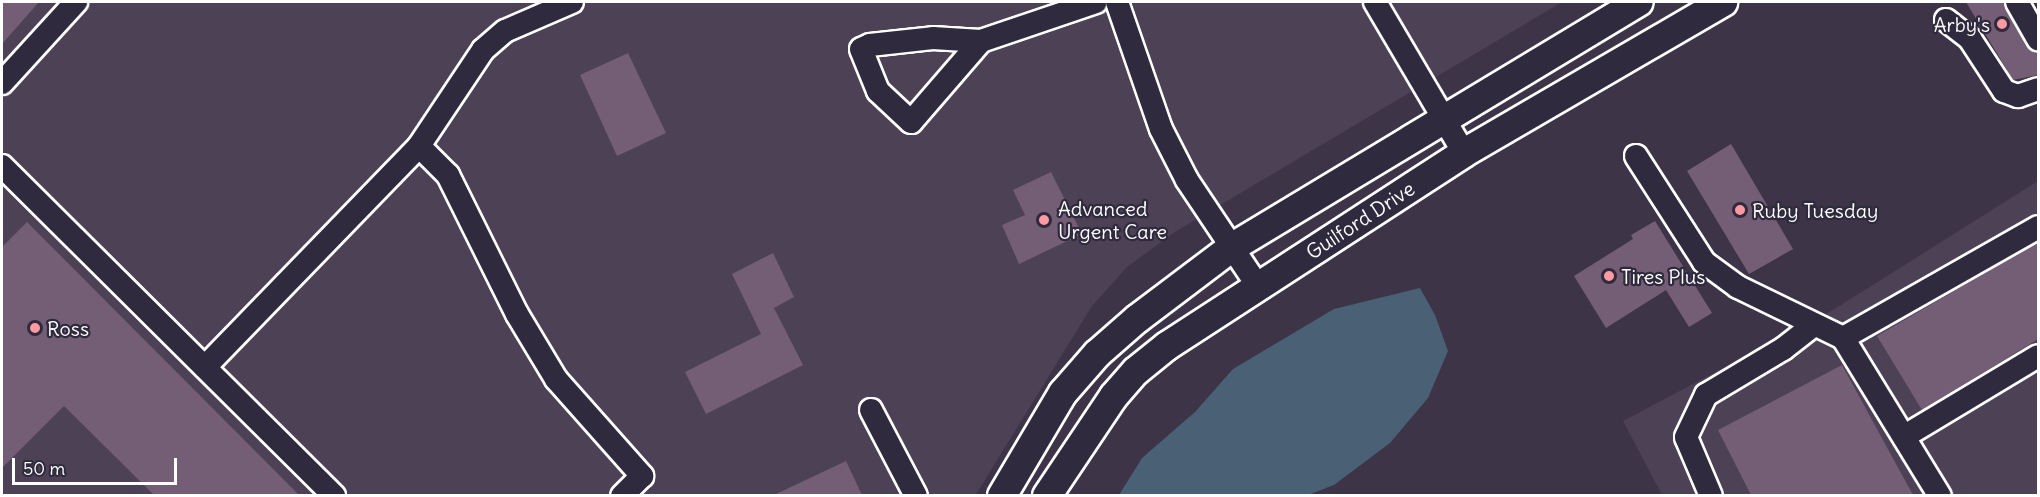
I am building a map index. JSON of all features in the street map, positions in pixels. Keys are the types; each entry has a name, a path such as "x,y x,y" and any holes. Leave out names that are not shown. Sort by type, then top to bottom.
{"main road":[{"path":"1002,495 1063,393 1097,354 1231,248 1638,2"},
{"name":"Guilford Drive","path":"1047,495 1069,458 1136,371 1258,286 1464,153 1723,2"}],"street":[{"path":"2,83 76,2"},
{"path":"205,368 419,146 483,50 505,31 572,2"},
{"path":"981,41 911,122 878,91 861,49 870,45 933,38 981,41 1096,2"},
{"path":"1117,2 1161,129 1187,180 1258,286"},
{"path":"1375,2 1464,153"},
{"path":"2017,2 2038,39"},
{"path":"2029,2 2038,17"},
{"path":"1946,20 1970,39 2004,91 2018,96 2038,89"},
{"path":"419,146 448,175 517,314 556,379 642,476 622,495"},
{"path":"1636,156 1704,262 1738,287 1843,338 1940,495"},
{"path":"2,166 334,495"},
{"path":"1843,338 2038,227"},
{"path":"1711,495 1686,437 1706,395 1783,349 1814,325"},
{"path":"1905,436 2038,356"},
{"path":"871,410 916,495"}],"shaded area":[{"path":"2,2 1562,2 1175,232 1127,267 1092,306 975,496 2,495"},
{"path":"2038,181 2038,495 1662,495 1623,421 1833,310"}],"water":[{"path":"1420,288 1435,315 1448,351 1428,398 1390,443 1334,485 1308,495 1119,495 1142,458 1195,412 1233,369 1334,309"}],"building":[{"path":"2,2 39,2 2,44"},
{"name":"Arby's","path":"1966,2 2004,2 2026,46 2038,52 2038,75 2013,80"},
{"path":"628,53 666,133 617,156 580,75"},
{"name":"Ruby Tuesday","path":"1731,144 1793,249 1749,274 1687,171"},
{"name":"Advanced Urgent Care","path":"1051,172 1082,234 1019,264 1002,225 1025,215 1013,190"},
{"path":"1655,221 1712,313 1689,327 1666,290 1606,328 1574,276 1633,239 1631,235"},
{"path":"27,222 299,495 154,495 64,406 2,468 2,247"},
{"path":"2038,242 2038,339 1922,410 1877,336"},
{"path":"773,253 794,297 774,308 803,365 706,414 685,372 761,334 732,274"},
{"path":"1842,365 1913,495 1751,495 1718,430"},
{"path":"846,461 862,495 774,495"}],"place":[{"name":"Arby's","path":"2002,24"},
{"name":"Ruby Tuesday","path":"1740,210"},
{"name":"Advanced Urgent Care","path":"1044,220"},
{"name":"Tires Plus","path":"1609,276"},
{"name":"Ross","path":"35,328"}]}
